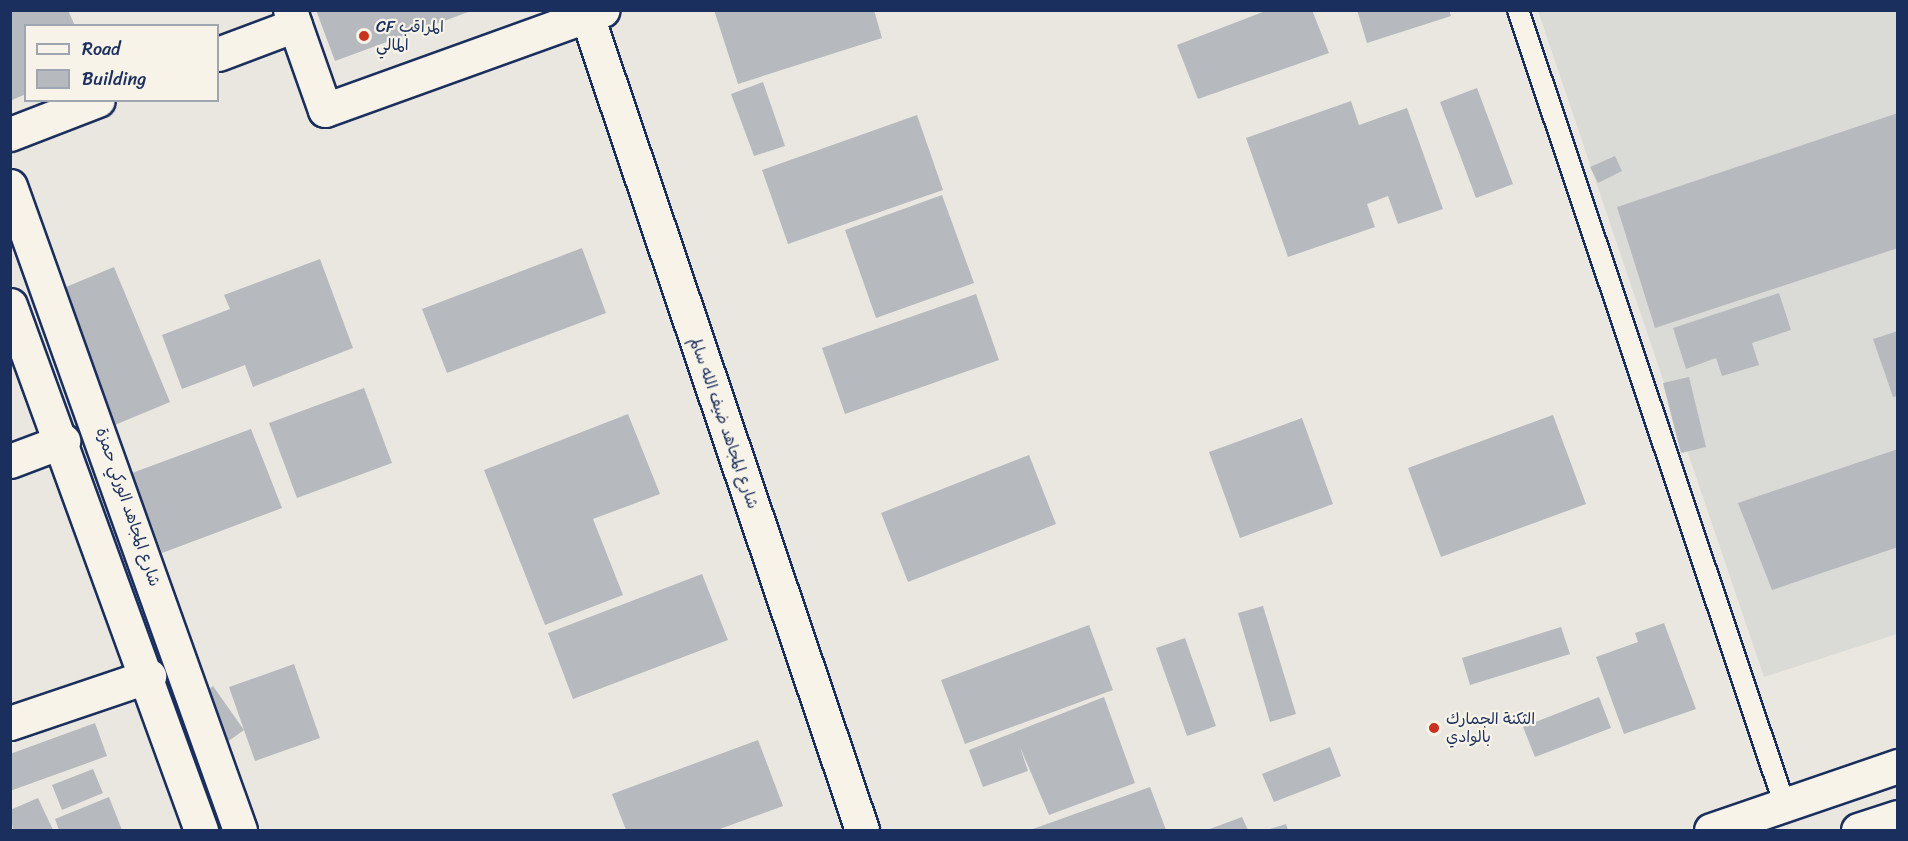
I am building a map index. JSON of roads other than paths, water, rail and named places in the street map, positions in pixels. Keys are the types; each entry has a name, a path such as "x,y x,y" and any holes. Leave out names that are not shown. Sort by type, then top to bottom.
{"street":[{"path":"219,54 292,18 325,110 595,13"},
{"name":"شارع المجاهد ضيف الله سالم","path":"595,13 862,831"},
{"path":"10,135 93,102"},
{"name":"شارع المجاهد الوركي حمزة","path":"10,186 240,831"},
{"path":"10,305 63,441 149,676 201,831"},
{"path":"10,461 63,441"},
{"path":"10,723 149,676"},
{"path":"1711,831 1898,766"},
{"path":"1858,831 1898,816"}],"lane":[{"path":"1518,10 1785,806"}],"place":[{"name":"CF المراقب المالي","path":"364,36"},
{"name":"الثكنة الجمارك بالوادي","path":"1434,728"}]}
